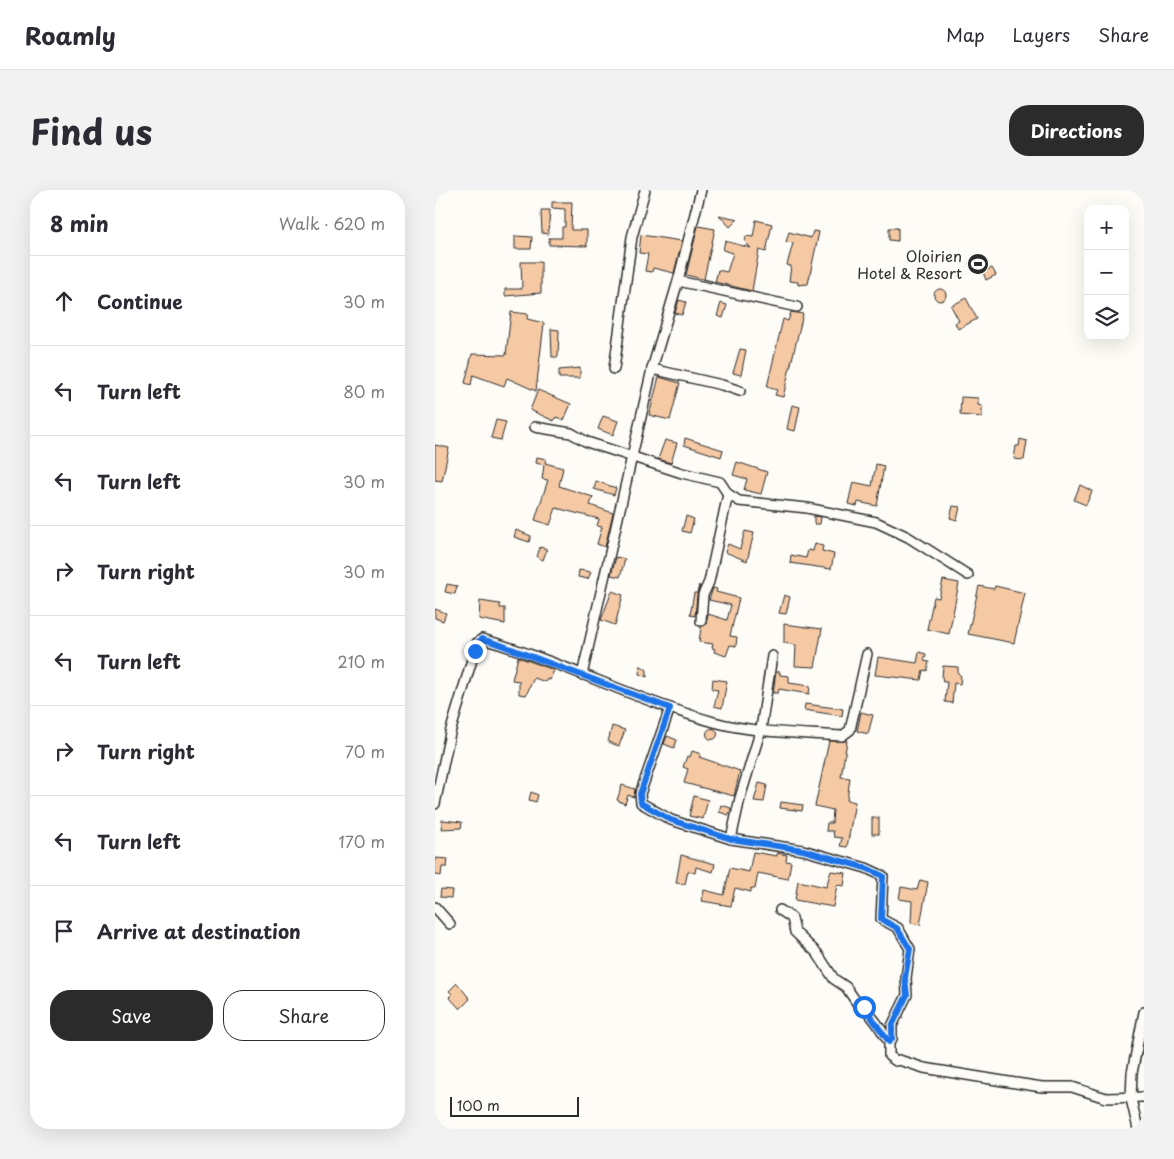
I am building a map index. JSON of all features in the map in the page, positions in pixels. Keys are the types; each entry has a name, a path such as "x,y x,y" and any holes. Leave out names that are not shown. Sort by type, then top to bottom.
{"street":[{"path":"614,369 632,237 645,190"},
{"path":"582,675 634,456 652,369 678,282 701,190"},
{"path":"678,282 797,307"},
{"path":"652,369 740,391"},
{"path":"535,427 571,433 587,442 682,473 720,482 728,494 739,501 807,508 876,522 908,537 968,575"},
{"path":"701,621 703,595 709,582 728,494"},
{"path":"435,804 450,733 477,643 482,639 511,648 670,708 717,723 842,736 850,730 867,654"},
{"path":"731,839 740,798 761,729 772,656"},
{"path":"670,708 640,794 641,803 671,820 731,839 803,850 866,868 883,876 881,919 897,928 910,949 905,978 907,995 892,1026 889,1056 923,1068 1033,1086 1072,1087 1106,1098 1131,1099 1144,1097"},
{"path":"435,907 450,924"},
{"path":"779,910 792,918 795,932 817,953 834,979 846,986 857,1003 874,1019 889,1042"},
{"path":"1137,1129 1131,1099 1132,1073 1144,1012"}],"water":[{"name":"Oloirien Hotel & Resort","path":"982,256 986,264 973,271 969,263"}],"building":[{"path":"552,202 572,202 571,230 587,230 587,246 549,245 549,238 562,238 562,227 565,227 565,209 552,208"},
{"path":"541,210 550,210 548,234 542,233"},
{"path":"719,215 738,219 730,227"},
{"path":"756,220 772,224 766,252 759,250 752,291 686,275 698,226 715,229 704,279 715,282 718,270 727,272 733,253 723,250 725,241 751,248 745,242 746,236 753,237"},
{"path":"889,228 898,228 898,241 889,240"},
{"path":"813,231 819,232 808,284 798,285 798,282 789,281 791,266 787,265 793,243 786,242 789,232 811,238"},
{"path":"641,235 682,241 674,273 653,268 652,272 645,271 648,254 639,253"},
{"path":"515,236 532,237 531,249 515,249"},
{"path":"521,262 541,262 541,293 505,296 505,289 522,289"},
{"path":"992,268 996,275 986,280 983,272"},
{"path":"942,289 945,290 945,300 938,301 935,300 934,293 935,290"},
{"name":"Oloirien Hotel & Resort","path":"966,298 977,319 958,329 955,323 959,321 951,306"},
{"path":"679,300 686,302 682,315 675,313"},
{"path":"721,303 727,305 723,318 717,316"},
{"path":"511,312 528,314 527,319 544,323 536,391 507,378 504,386 473,375 471,385 465,383 472,354 506,355"},
{"path":"791,312 803,314 783,397 775,395 777,390 767,387 783,319 788,321"},
{"path":"551,329 559,330 558,357 552,357"},
{"path":"740,349 746,350 741,375 733,373"},
{"path":"580,368 580,378 559,378 559,370"},
{"path":"659,377 680,383 670,420 649,415"},
{"path":"538,390 571,404 564,420 556,417 554,421 530,410"},
{"path":"961,397 978,398 978,405 982,406 982,417 960,415"},
{"path":"792,405 800,407 795,431 787,429"},
{"path":"603,416 618,421 613,435 598,429"},
{"path":"496,420 506,422 501,440 491,438"},
{"path":"685,438 723,450 721,457 684,445"},
{"path":"1020,439 1027,441 1024,460 1014,459 1016,446 1019,446"},
{"path":"665,440 677,443 671,463 658,459"},
{"path":"435,445 449,448 442,481 435,480"},
{"path":"537,457 546,459 545,463 563,468 559,486 593,497 590,505 613,513 605,547 597,544 602,527 597,526 599,519 556,508 550,525 535,520 548,480 542,479 544,465 536,463"},
{"path":"737,462 767,472 761,494 744,490 747,479 733,475"},
{"path":"876,464 884,466 877,506 858,502 857,506 848,504 853,482 872,486"},
{"path":"596,481 616,488 614,495 594,489"},
{"path":"1080,485 1092,491 1086,505 1074,500"},
{"path":"953,506 960,507 957,520 950,518"},
{"path":"686,516 694,519 690,533 682,531"},
{"path":"814,516 821,517 820,524 814,524"},
{"path":"516,530 531,536 529,542 514,537"},
{"path":"745,531 754,533 747,561 725,552 728,544 740,549"},
{"path":"815,544 823,546 822,551 834,554 831,569 790,563 791,555 806,558 808,550 813,551"},
{"path":"540,547 547,549 543,560 537,557"},
{"path":"616,557 625,559 620,577 611,575"},
{"path":"579,570 591,572 588,579 578,577"},
{"path":"943,580 959,583 949,634 927,629 934,597 939,598"},
{"path":"447,584 457,586 455,594 445,592"},
{"path":"699,585 695,616 690,615 694,593 697,593"},
{"path":"979,586 994,589 995,586 1025,593 1014,643 968,634"},
{"path":"713,588 717,589 716,592 739,598 730,636 737,637 736,646 730,645 726,656 714,652 713,644 699,642 701,627 706,624 708,614 727,620 731,605 709,600"},
{"path":"612,591 623,595 615,625 601,620"},
{"path":"784,595 790,597 786,614 779,613"},
{"path":"480,601 500,604 500,608 505,608 505,624 479,619"},
{"path":"435,609 446,613 443,621 435,618"},
{"path":"784,624 822,629 815,667 795,666 796,645 784,643"},
{"path":"919,652 926,654 924,661 929,662 927,671 923,670 921,680 875,675 878,657 917,663"},
{"path":"518,657 554,670 550,680 547,679 546,682 534,678 526,695 519,694 519,681 512,680"},
{"path":"640,665 647,670 647,677 639,674"},
{"path":"943,666 958,667 958,673 961,676 960,684 954,683 952,703 945,702 947,682 943,682"},
{"path":"776,672 780,672 780,675 789,676 789,683 810,686 809,694 779,689 778,693 773,693"},
{"path":"713,679 727,681 722,708 714,706 718,690 712,689"},
{"path":"805,704 843,709 842,716 804,710"},
{"path":"861,712 873,715 868,734 857,731"},
{"path":"612,726 625,730 619,746 608,742"},
{"path":"712,728 718,734 712,740 706,734"},
{"path":"667,736 677,740 674,748 664,744"},
{"path":"829,741 847,741 841,777 850,778 847,800 855,802 847,847 840,846 842,838 834,837 833,831 826,831 827,823 832,823 833,810 815,806"},
{"path":"692,751 701,754 699,757 740,771 734,796 684,783 688,769 683,767 687,756 690,757"},
{"path":"759,783 767,785 764,802 754,801"},
{"path":"622,785 635,789 634,797 628,795 625,804 617,800"},
{"path":"531,792 538,795 536,802 529,800"},
{"path":"694,796 708,800 703,819 689,816"},
{"path":"781,802 803,805 802,811 780,808"},
{"path":"721,805 731,808 729,815 719,812"},
{"path":"872,818 879,818 879,834 872,834"},
{"path":"442,820 462,822 461,828 441,829"},
{"path":"753,852 777,856 777,853 787,855 786,861 791,862 788,879 758,873 755,889 751,888 751,892 735,888 731,906 702,901 704,890 724,895 730,868 749,872"},
{"path":"681,855 715,864 713,872 696,867 695,873 688,871 685,884 676,883"},
{"path":"435,858 448,859 447,867 442,867 441,876 435,875"},
{"path":"831,871 846,873 844,886 837,885 833,907 795,900 798,881 826,887"},
{"path":"920,880 928,882 920,925 911,923 912,901 899,899 901,887 917,890"},
{"path":"441,889 452,890 451,898 440,897"},
{"path":"457,983 470,999 460,1009 449,997 452,994 449,991"}],"place":[{"name":"Oloirien Hotel & Resort","path":"978,264"}],"route":[{"path":"475,651 477,643 482,639 511,648 670,708 640,794 641,803 671,820 731,839 784,849 803,850 866,868 883,876 881,919 902,933 910,949 907,956 905,978 907,995 892,1026 892,1039 889,1042 864,1007"}]}
